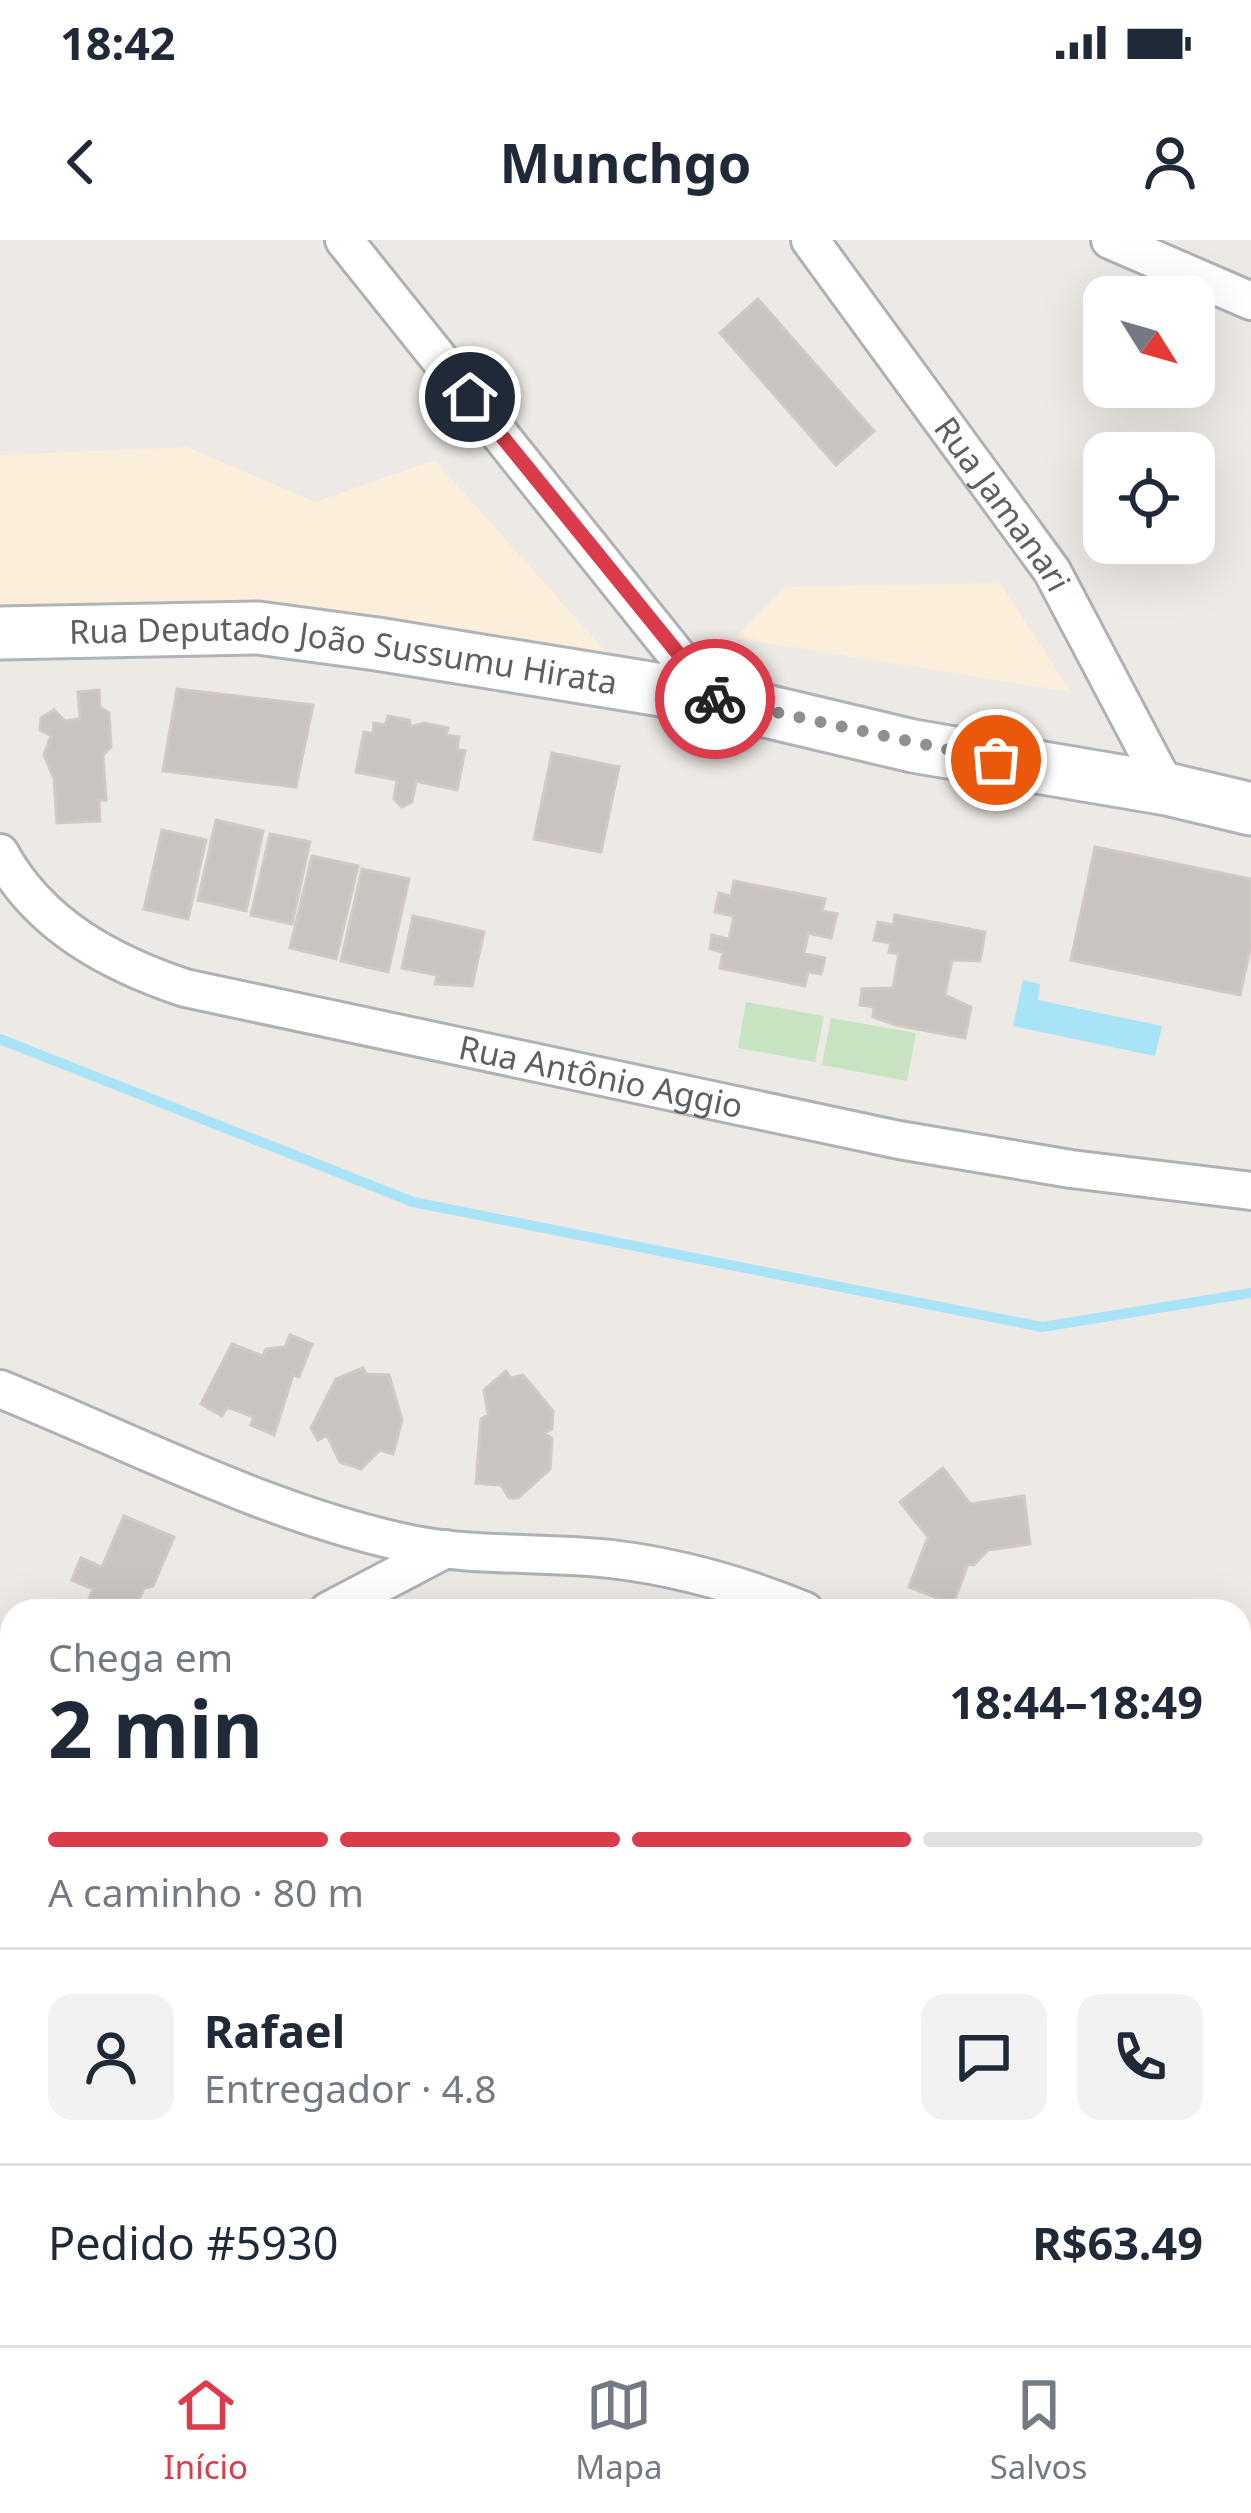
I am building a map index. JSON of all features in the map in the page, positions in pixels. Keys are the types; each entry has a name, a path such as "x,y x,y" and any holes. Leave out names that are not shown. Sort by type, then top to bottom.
{"main road":[{"name":"Rua Deputado João Sussumu Hirata","path":"0,633 258,628 573,672 711,698 913,746 1167,789 1251,809"}],"street":[{"path":"344,240 711,698"},
{"name":"Rua Jamanari","path":"810,240 1052,571 1167,789"},
{"path":"1110,240 1251,301"},
{"name":"Rua Antônio Aggio","path":"0,853 37,906 72,933 122,967 184,988 899,1140 1071,1169 1251,1191"},
{"path":"0,1389 290,1508 402,1543 608,1558 688,1571 770,1599"},
{"path":"351,1599 446,1549"}],"shaded area":[{"path":"187,447 315,502 435,460 623,671 0,621 0,455"},
{"path":"1000,583 1071,692 735,638 786,587"}],"green space":[{"path":"746,1002 824,1016 815,1062 738,1048"},
{"path":"831,1018 916,1033 907,1081 822,1065"}],"water":[{"path":"1023,980 1040,984 1038,1000 1162,1026 1155,1056 1013,1026"}],"building":[{"path":"758,299 874,431 836,465 720,333"},
{"path":"177,689 313,705 296,787 163,771"},
{"path":"99,690 100,707 109,713 111,747 103,755 106,800 99,800 100,821 57,823 54,779 44,755 51,736 40,730 41,718 54,710 65,721 80,719 78,692"},
{"path":"388,716 409,720 411,727 424,723 448,728 446,735 459,737 457,749 465,751 457,790 416,781 412,802 402,807 394,799 397,780 356,772 364,732 373,734 374,723 385,725"},
{"path":"552,753 619,767 601,852 534,839"},
{"path":"216,820 263,831 246,911 198,900"},
{"path":"162,830 206,840 188,919 144,909"},
{"path":"270,834 310,842 292,924 251,915"},
{"path":"1095,847 1251,879 1251,945 1240,995 1071,960"},
{"path":"312,856 358,866 336,959 290,948"},
{"path":"362,869 409,879 388,972 341,961"},
{"path":"734,881 825,899 822,911 837,914 831,938 808,933 804,954 825,958 821,974 808,972 805,986 720,968 723,952 710,949 712,935 729,939 734,916 715,912 719,893 731,896"},
{"path":"895,915 985,932 980,961 952,960 945,995 971,1007 965,1038 896,1025 873,1017 874,1007 860,1005 862,989 893,988 899,954 889,952 891,943 874,940 878,922 893,925"},
{"path":"413,916 484,932 472,986 435,984 437,975 402,968"},
{"path":"290,1335 312,1344 299,1377 293,1375 274,1435 251,1425 254,1417 227,1407 222,1416 201,1404 232,1344 263,1356 266,1349 285,1347"},
{"path":"363,1368 366,1374 389,1375 402,1420 393,1454 380,1450 361,1469 340,1462 327,1435 318,1440 311,1428 336,1379"},
{"path":"506,1371 511,1378 523,1375 553,1411 552,1429 545,1433 552,1439 550,1469 518,1498 509,1498 501,1485 476,1483 481,1419 488,1415 484,1390"},
{"path":"943,1468 970,1504 1024,1496 1030,1544 988,1550 974,1565 968,1564 955,1599 940,1599 909,1587 928,1537 900,1502"},
{"path":"124,1516 174,1537 153,1586 144,1588 139,1599 89,1599 93,1589 72,1580 81,1558 102,1567"}],"waterway":[{"path":"0,1039 413,1202 1042,1327 1251,1293"}],"way so far":[{"path":"715,699 913,746 996,760"}],"route":[{"path":"470,397 715,699"}]}
